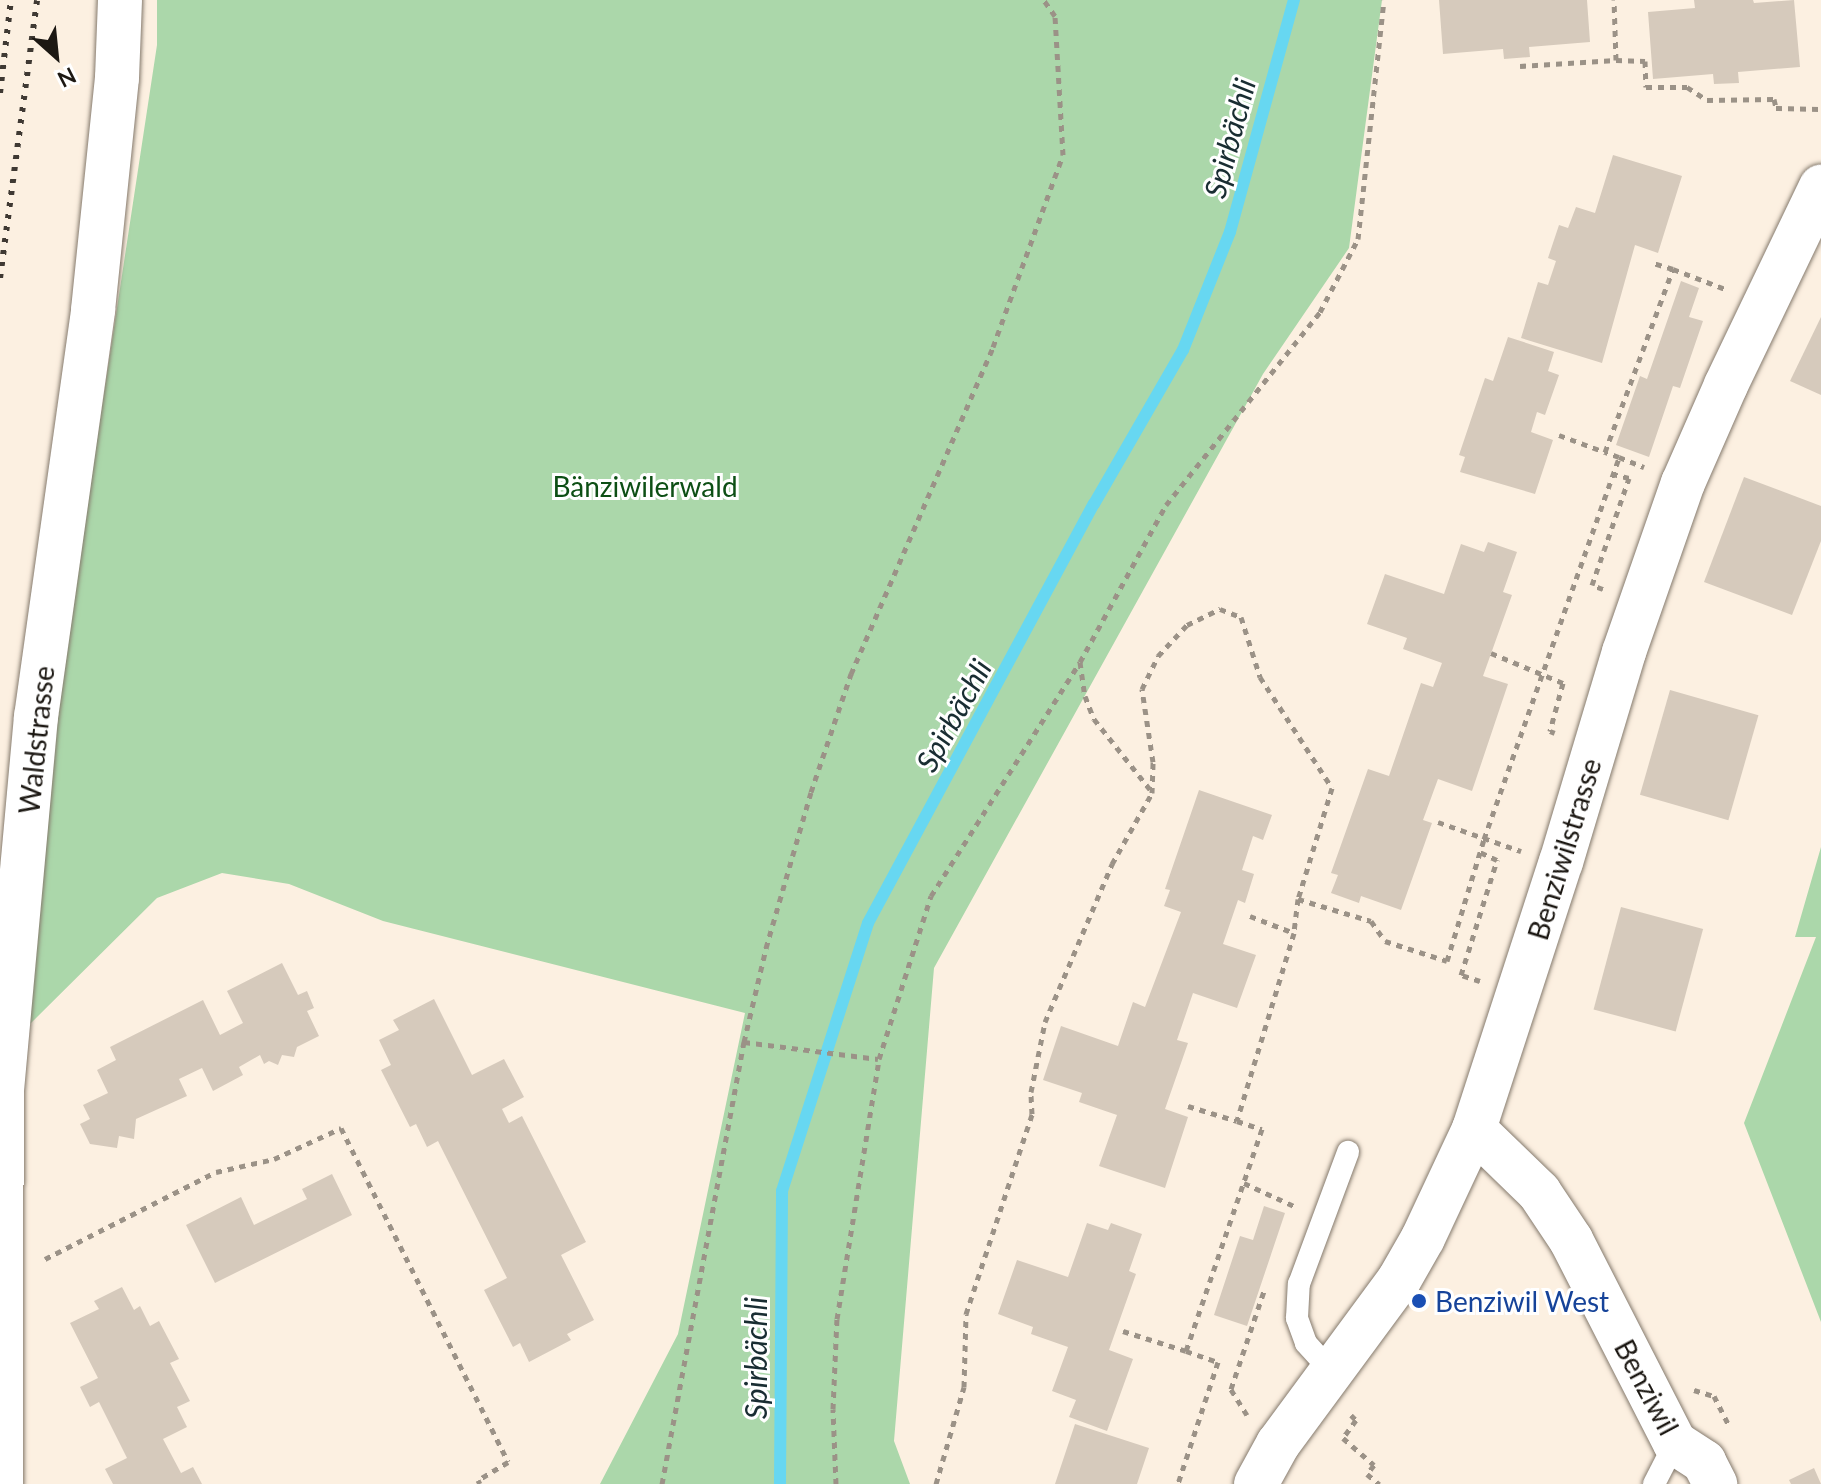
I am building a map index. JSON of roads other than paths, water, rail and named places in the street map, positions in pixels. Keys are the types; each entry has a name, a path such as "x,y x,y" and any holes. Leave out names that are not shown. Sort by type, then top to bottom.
{"street":[{"name":"Waldstrasse","path":"1,1484 2,1090 36,717 93,310 117,78 120,0"},
{"name":"Benziwilstrasse","path":"1256,1484 1278,1444 1337,1389 1423,1238 1474,1129 1561,862 1624,652 1683,483 1726,385 1821,187"},
{"name":"Benziwil","path":"1474,1129 1539,1192 1571,1240 1675,1443 1704,1462 1715,1484"}],"lane":[{"path":"1337,1389 1306,1343 1297,1318 1299,1284 1348,1152"},
{"path":"1654,1484 1675,1443"}],"waterway":[{"name":"Spirbächli","path":"780,1484 782,1191 868,923 1094,504 1183,350 1230,232 1294,0"}],"railway":[{"path":"0,93 11,0"},
{"path":"0,278 37,0"}],"place":[{"name":"Benziwil West","path":"1419,1301"}],"park label":[{"name":"Bänziwilerwald","path":"645,486"}]}
